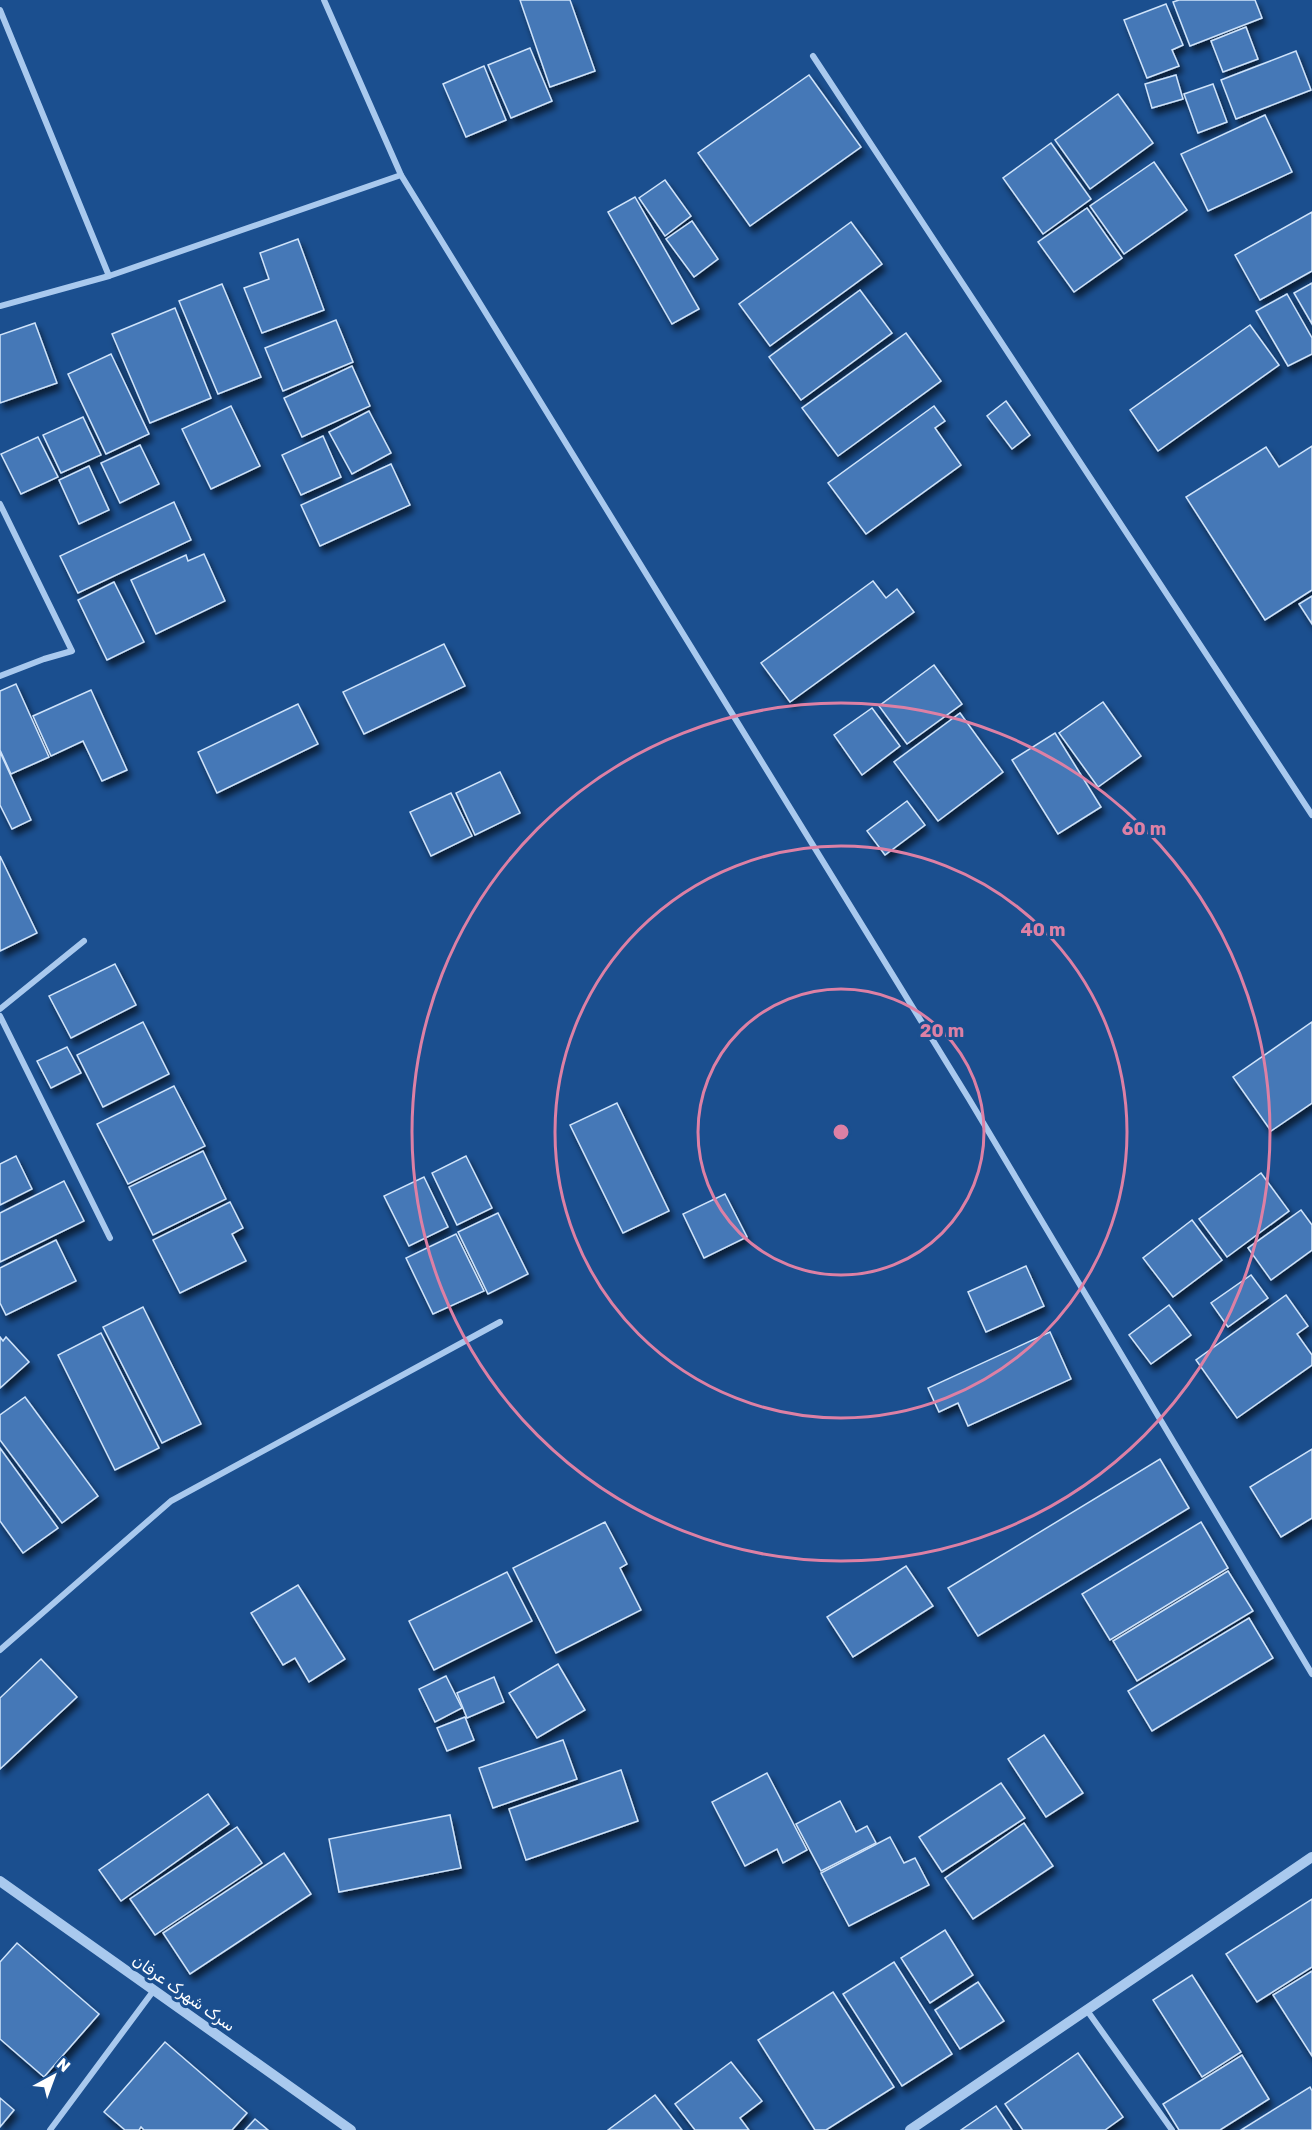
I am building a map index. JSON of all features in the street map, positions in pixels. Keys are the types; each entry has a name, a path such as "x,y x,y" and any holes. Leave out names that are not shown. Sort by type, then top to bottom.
{"street":[{"path":"324,0 401,175 963,1089 1312,1674"},
{"path":"0,10 109,276"},
{"path":"813,56 1312,815"},
{"path":"0,306 109,276 401,175"},
{"path":"0,504 72,651 0,676"},
{"path":"0,1010 84,941"},
{"path":"0,1016 110,1238"},
{"path":"0,1650 171,1501 500,1322"},
{"path":"910,2130 1312,1857"},
{"name":"سرک شهرک عرفان","path":"0,1881 351,2130"},
{"path":"50,2130 154,1990"},
{"path":"1086,2009 1172,2130"}],"building":[{"path":"520,0 570,0 595,71 550,87"},
{"path":"1179,0 1255,0 1262,18 1190,46 1173,2"},
{"path":"1166,4 1183,45 1172,50 1179,66 1147,78 1124,20"},
{"path":"1246,27 1258,59 1223,72 1211,41"},
{"path":"530,48 552,101 511,118 488,65"},
{"path":"1296,51 1311,90 1236,119 1221,80"},
{"path":"484,66 506,120 466,137 443,84"},
{"path":"809,75 861,147 750,226 698,153"},
{"path":"1176,75 1183,99 1152,108 1145,84"},
{"path":"1213,84 1227,122 1198,133 1184,94"},
{"path":"1118,94 1153,143 1090,189 1055,140"},
{"path":"1265,115 1292,172 1208,211 1181,154"},
{"path":"1051,143 1091,199 1043,234 1003,178"},
{"path":"1154,162 1187,210 1124,254 1090,206"},
{"path":"665,180 691,216 665,236 639,198"},
{"path":"635,197 699,309 672,324 608,212"},
{"path":"1087,208 1122,258 1074,292 1038,242"},
{"path":"1312,212 1312,271 1260,300 1235,255"},
{"path":"692,221 718,259 694,277 666,239"},
{"path":"851,222 882,264 770,346 739,304"},
{"path":"298,239 324,310 262,333 244,288 269,279 260,253"},
{"path":"1312,283 1312,324 1294,293"},
{"path":"222,284 261,377 218,394 179,301"},
{"path":"860,290 892,333 801,400 769,357"},
{"path":"1287,294 1312,338 1312,354 1288,366 1256,311"},
{"path":"175,308 211,398 150,423 112,334"},
{"path":"336,320 353,362 283,391 265,348"},
{"path":"35,323 57,383 0,403 0,335"},
{"path":"1250,325 1279,365 1158,451 1130,410"},
{"path":"906,333 941,381 838,456 802,408"},
{"path":"111,354 149,434 106,454 68,374"},
{"path":"352,366 370,406 302,437 284,398"},
{"path":"1006,401 1030,435 1012,449 987,416"},
{"path":"231,406 260,466 211,489 182,429"},
{"path":"934,406 945,421 935,428 961,465 866,534 828,483"},
{"path":"369,411 391,453 352,474 329,432"},
{"path":"83,417 101,455 61,473 43,435"},
{"path":"323,436 341,477 301,495 282,455"},
{"path":"38,437 58,477 21,494 1,454"},
{"path":"140,445 159,484 120,503 101,463"},
{"path":"1312,446 1312,590 1265,620 1186,497 1266,447 1279,467"},
{"path":"391,464 410,505 320,546 301,505"},
{"path":"89,466 109,510 79,524 59,480"},
{"path":"174,502 191,540 78,593 60,556"},
{"path":"204,554 225,601 156,634 131,580 186,555 188,561"},
{"path":"873,581 886,598 897,589 914,612 790,702 761,663"},
{"path":"114,582 144,642 107,660 78,600"},
{"path":"1312,596 1312,624 1299,604"},
{"path":"444,644 465,686 364,734 343,692"},
{"path":"934,665 962,704 907,744 879,706"},
{"path":"16,684 49,757 11,774 0,750 0,691"},
{"path":"91,690 127,770 102,781 83,741 51,756 33,716"},
{"path":"1103,702 1141,756 1098,787 1059,733"},
{"path":"298,704 318,744 217,793 198,752"},
{"path":"872,708 900,746 862,775 834,735"},
{"path":"960,713 1003,772 938,821 894,762"},
{"path":"1055,733 1101,807 1058,834 1012,760"},
{"path":"0,752 31,820 12,829 0,805"},
{"path":"500,772 520,813 475,835 456,793"},
{"path":"451,793 472,836 431,856 410,812"},
{"path":"907,801 925,825 885,855 867,831"},
{"path":"0,856 37,933 0,951"},
{"path":"115,964 136,1005 71,1038 49,996"},
{"path":"143,1022 169,1074 103,1107 77,1055"},
{"path":"1312,1022 1312,1103 1271,1131 1233,1077"},
{"path":"67,1047 81,1073 51,1088 37,1061"},
{"path":"174,1086 205,1146 128,1184 97,1124"},
{"path":"617,1103 669,1211 623,1233 570,1125"},
{"path":"203,1151 226,1199 153,1235 129,1187"},
{"path":"16,1156 32,1189 0,1205 0,1164"},
{"path":"466,1156 492,1208 457,1225 432,1173"},
{"path":"1261,1173 1289,1211 1227,1257 1199,1219"},
{"path":"424,1177 448,1227 409,1246 384,1196"},
{"path":"64,1181 84,1221 0,1262 0,1213"},
{"path":"725,1194 747,1237 704,1258 683,1214"},
{"path":"230,1202 243,1228 232,1234 246,1261 180,1293 153,1240"},
{"path":"1301,1210 1312,1225 1312,1250 1271,1280 1248,1248"},
{"path":"498,1213 528,1274 488,1294 458,1232"},
{"path":"1192,1220 1222,1260 1173,1297 1143,1258"},
{"path":"456,1234 484,1291 433,1314 406,1258"},
{"path":"56,1240 76,1281 6,1315 0,1303 0,1268"},
{"path":"1026,1266 1044,1306 986,1332 968,1292"},
{"path":"1251,1275 1268,1298 1228,1327 1211,1303"},
{"path":"1286,1295 1308,1326 1297,1334 1312,1355 1312,1365 1237,1418 1196,1360"},
{"path":"1169,1305 1191,1335 1151,1364 1129,1335"},
{"path":"143,1307 201,1424 162,1443 103,1327"},
{"path":"1050,1332 1071,1379 968,1426 958,1403 939,1412 928,1388"},
{"path":"101,1333 159,1448 115,1470 58,1355"},
{"path":"0,1337 3,1341 6,1337 29,1362 0,1388"},
{"path":"25,1397 98,1496 62,1523 0,1440 0,1415"},
{"path":"0,1448 58,1528 23,1553 0,1521"},
{"path":"1312,1449 1312,1518 1281,1537 1250,1487"},
{"path":"1160,1459 1189,1508 978,1636 948,1588"},
{"path":"605,1522 627,1564 620,1568 641,1610 556,1653 513,1568"},
{"path":"1201,1522 1228,1568 1110,1640 1082,1594"},
{"path":"906,1566 933,1606 853,1657 827,1617"},
{"path":"1228,1571 1253,1611 1137,1681 1113,1641"},
{"path":"507,1572 532,1621 434,1670 409,1621"},
{"path":"298,1585 345,1659 309,1682 295,1658 283,1665 251,1613"},
{"path":"1249,1618 1273,1658 1152,1731 1128,1691"},
{"path":"41,1659 77,1697 0,1769 0,1698"},
{"path":"558,1664 585,1710 537,1738 509,1693"},
{"path":"446,1676 462,1708 435,1722 419,1689"},
{"path":"494,1677 504,1702 467,1718 457,1693"},
{"path":"465,1717 474,1740 447,1751 437,1728"},
{"path":"1044,1735 1083,1793 1046,1817 1008,1759"},
{"path":"563,1740 577,1779 493,1808 479,1768"},
{"path":"621,1770 638,1821 526,1860 509,1809"},
{"path":"767,1773 807,1850 783,1863 777,1849 745,1866 712,1802"},
{"path":"1001,1783 1025,1818 942,1872 919,1837"},
{"path":"208,1794 229,1824 121,1901 99,1870"},
{"path":"840,1801 856,1832 867,1826 876,1843 821,1871 796,1824"},
{"path":"450,1815 461,1868 339,1892 329,1839"},
{"path":"1024,1823 1053,1866 973,1919 945,1878"},
{"path":"237,1827 262,1863 155,1935 130,1899"},
{"path":"890,1837 904,1863 915,1858 929,1885 849,1926 821,1873"},
{"path":"284,1853 311,1894 190,1974 163,1933"},
{"path":"1312,1899 1312,1967 1257,2002 1226,1954"},
{"path":"945,1930 973,1975 930,2003 901,1958"},
{"path":"17,1943 99,2014 44,2077 0,2039 0,1962"},
{"path":"894,1962 952,2054 902,2086 843,1994"},
{"path":"1312,1971 1312,2056 1273,1995"},
{"path":"1192,1975 1241,2052 1202,2077 1153,2000"},
{"path":"978,1982 1004,2021 960,2049 935,2010"},
{"path":"833,1992 894,2087 826,2130 815,2130 758,2040"},
{"path":"165,2042 247,2113 232,2130 144,2130 141,2127 139,2130 125,2130 104,2112"},
{"path":"1078,2053 1123,2117 1105,2130 1023,2130 1005,2104"},
{"path":"1242,2055 1269,2099 1220,2130 1179,2130 1163,2104"},
{"path":"731,2062 762,2101 740,2118 749,2130 695,2130 675,2104"},
{"path":"1310,2087 1312,2091 1312,2130 1241,2130"},
{"path":"655,2095 682,2130 608,2130"},
{"path":"0,2098 14,2110 0,2127"},
{"path":"996,2106 1012,2130 961,2130"},
{"path":"255,2119 268,2130 245,2130"}]}
